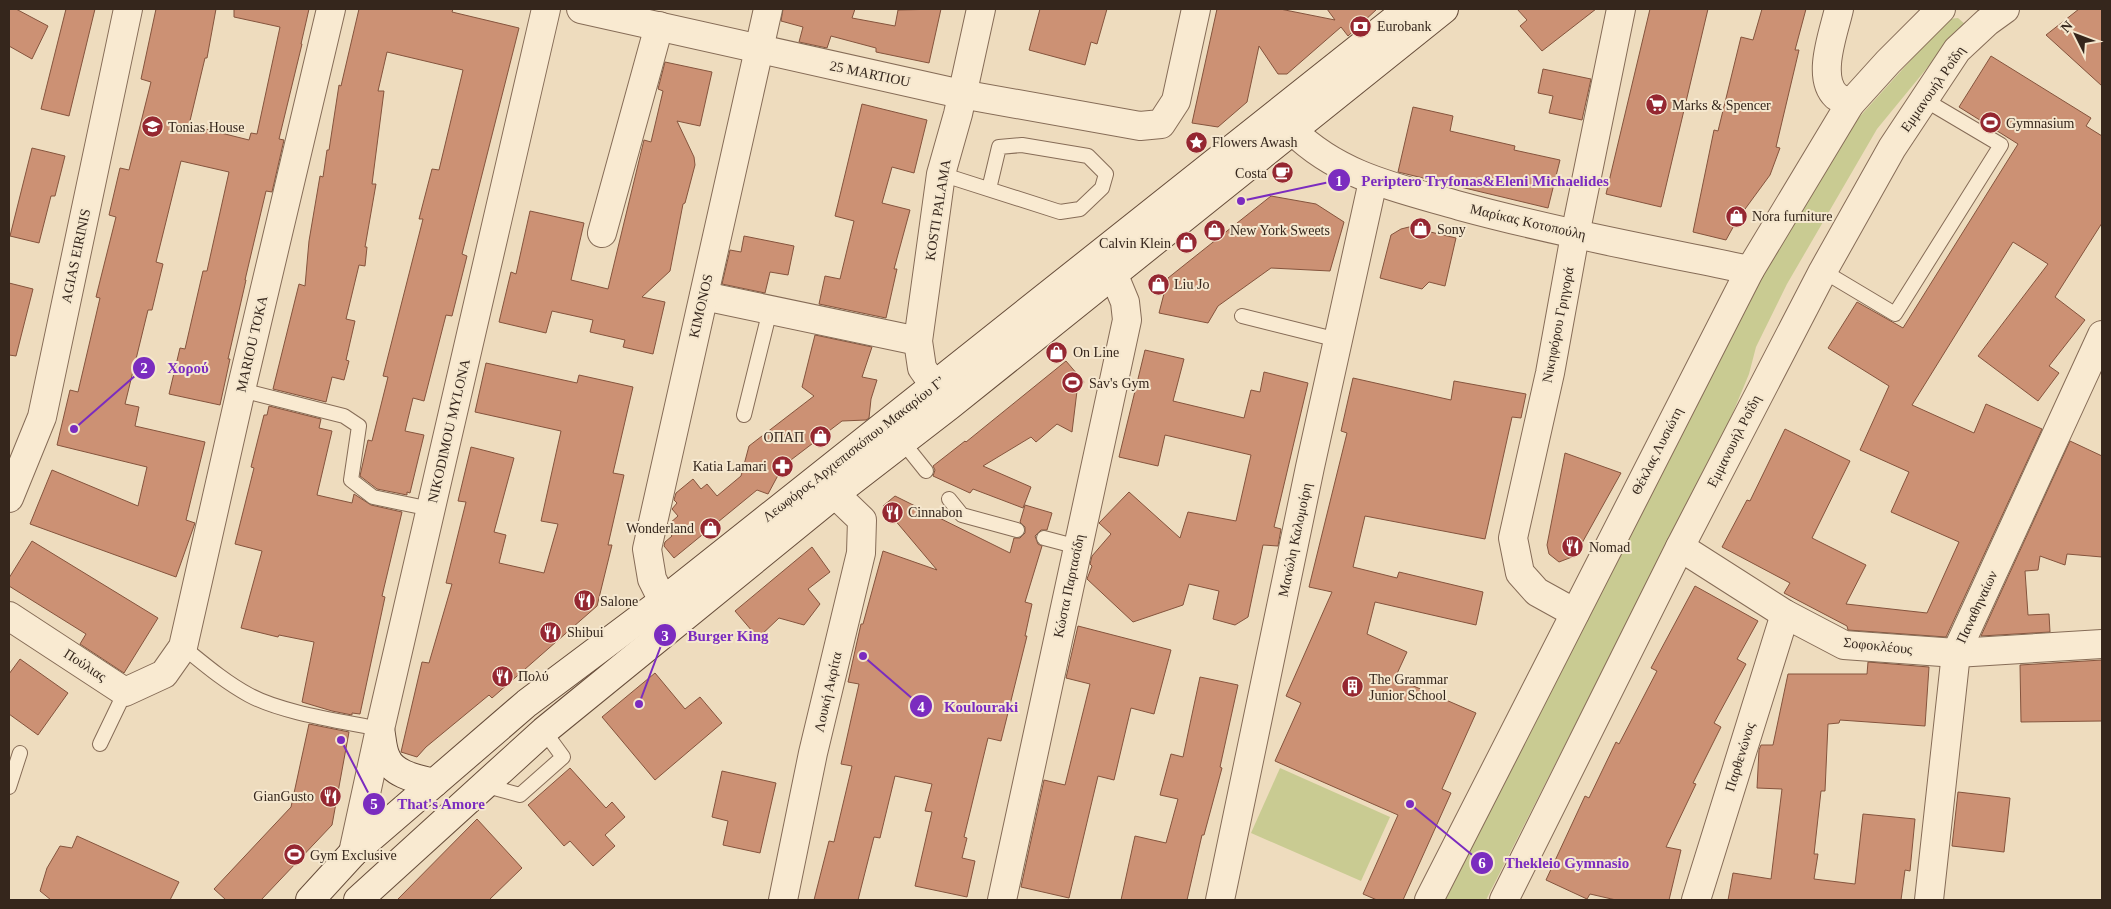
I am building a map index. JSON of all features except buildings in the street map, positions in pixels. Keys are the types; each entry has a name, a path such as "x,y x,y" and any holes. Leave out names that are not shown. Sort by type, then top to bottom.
{"street":[{"name":"AGIAS EIRINIS","path":"9,498 42,417 128,9"},
{"name":"MARIOU TOKA","path":"125,692 164,674 183,647 240,390 331,9"},
{"name":"NIKODIMOU MYLONA","path":"353,853 546,9"},
{"name":"25 MARTIOU","path":"581,9 961,94 1140,126 1161,124 1176,101 1196,9"},
{"name":"KIMONOS","path":"663,601 652,579 647,549 768,9"},
{"name":"KOSTI PALAMA","path":"941,396 922,368 918,341 941,174 958,114 981,9"},
{"name":"Λεωφόρος Αρχιεπισκόπου Μακαρίου Γ’","path":"358,900 544,731 835,494 902,442 941,396 1408,9"},
{"name":"Λεωφόρος Αρχιεπισκόπου Μακαρίου Γ’","path":"310,900 353,853 527,703 941,396 1113,273 1444,9"},
{"name":"Νικηφόρου Γρηγορά","path":"1575,614 1537,592 1520,572 1513,538 1550,373 1621,9"},
{"path":"1839,9 1826,66 1830,86 1836,96 1850,104"},
{"name":"Θέκλας Λυσιώτη","path":"1429,900 1750,270 1850,104 1888,62 1941,9"},
{"name":"Εμμανουήλ Ροΐδη","path":"1504,900 1680,548 1823,271 1892,148 1957,50 1990,13"},
{"path":"602,233 659,26"},
{"name":"Μαρίκας Κοτοπούλη","path":"1293,131 1324,157 1344,169 1373,182 1488,214 1576,235 1750,270"},
{"name":"Μανώλη Καλομοίρη","path":"1220,900 1310,467 1373,182"},
{"name":"Κώστα Παρτασίδη","path":"1002,900 1127,320 1124,302 1113,273"},
{"path":"704,296 918,341"},
{"name":"Παναθηναίων","path":"1929,900 1956,653 2102,335"},
{"name":"Λουκή Ακρίτα","path":"783,900 813,753 861,553 862,520 835,494"},
{"name":"Σοφοκλέους","path":"1680,548 1784,614 1844,645 1956,653 2102,644"},
{"name":"Παρθενώνος","path":"1696,900 1784,614"},
{"name":"Πούλιας","path":"9,616 125,692"},
{"path":"380,729 386,758 393,767 407,776 434,783"}],"lane":[{"path":"1823,271 1896,314 2001,145 1925,100"},
{"path":"941,174 1060,212 1080,209 1102,188 1106,174 1088,156 1022,145 999,147 989,189"},
{"path":"744,414 770,310"},
{"path":"1242,316 1338,340"},
{"path":"240,390 344,416 359,426 351,480 373,497 431,509"},
{"path":"902,442 926,471"},
{"path":"950,499 962,515 1017,530"},
{"path":"1044,538 1078,547"},
{"path":"183,647 250,696 280,707 380,729"},
{"path":"100,744 125,692"},
{"path":"9,787 20,753"}],"green space":[{"path":"1958,18 1966,25 1950,40 1877,129 1787,284 1756,347 1749,374 1729,422 1486,900 1444,900 1804,194 1853,124 1948,19"},
{"path":"1280,768 1390,817 1361,881 1251,833"}],"place":[{"name":"Eurobank","path":"1361,26"},
{"name":"Marks & Spencer","path":"1656,105"},
{"name":"Gymnasium","path":"1990,123"},
{"name":"Tonias House","path":"152,127"},
{"name":"Flowers Awash","path":"1196,142"},
{"name":"Costa","path":"1283,173"},
{"name":"Periptero Tryfonas&Eleni Michaelides","path":"1241,201"},
{"name":"Nora furniture","path":"1736,216"},
{"name":"Sony","path":"1421,229"},
{"name":"New York Sweets","path":"1214,230"},
{"name":"Calvin Klein","path":"1187,243"},
{"name":"Liu Jo","path":"1158,284"},
{"name":"On Line","path":"1057,352"},
{"name":"Sav's Gym","path":"1073,383"},
{"name":"Χορού","path":"74,429"},
{"name":"ΟΠΑΠ","path":"820,437"},
{"name":"Katia Lamari","path":"783,466"},
{"name":"Cinnabon","path":"892,512"},
{"name":"Wonderland","path":"710,528"},
{"name":"Nomad","path":"1573,547"},
{"name":"Salone","path":"584,601"},
{"name":"Shibui","path":"551,632"},
{"name":"Koulouraki","path":"863,656"},
{"name":"Πολύ","path":"502,676"},
{"name":"The Grammar Junior School","path":"1353,687"},
{"name":"Burger King","path":"639,704"},
{"name":"That's Amore","path":"341,740"},
{"name":"GianGusto","path":"330,796"},
{"name":"Thekleio Gymnasio","path":"1410,804"},
{"name":"Gym Exclusive","path":"294,855"}]}
